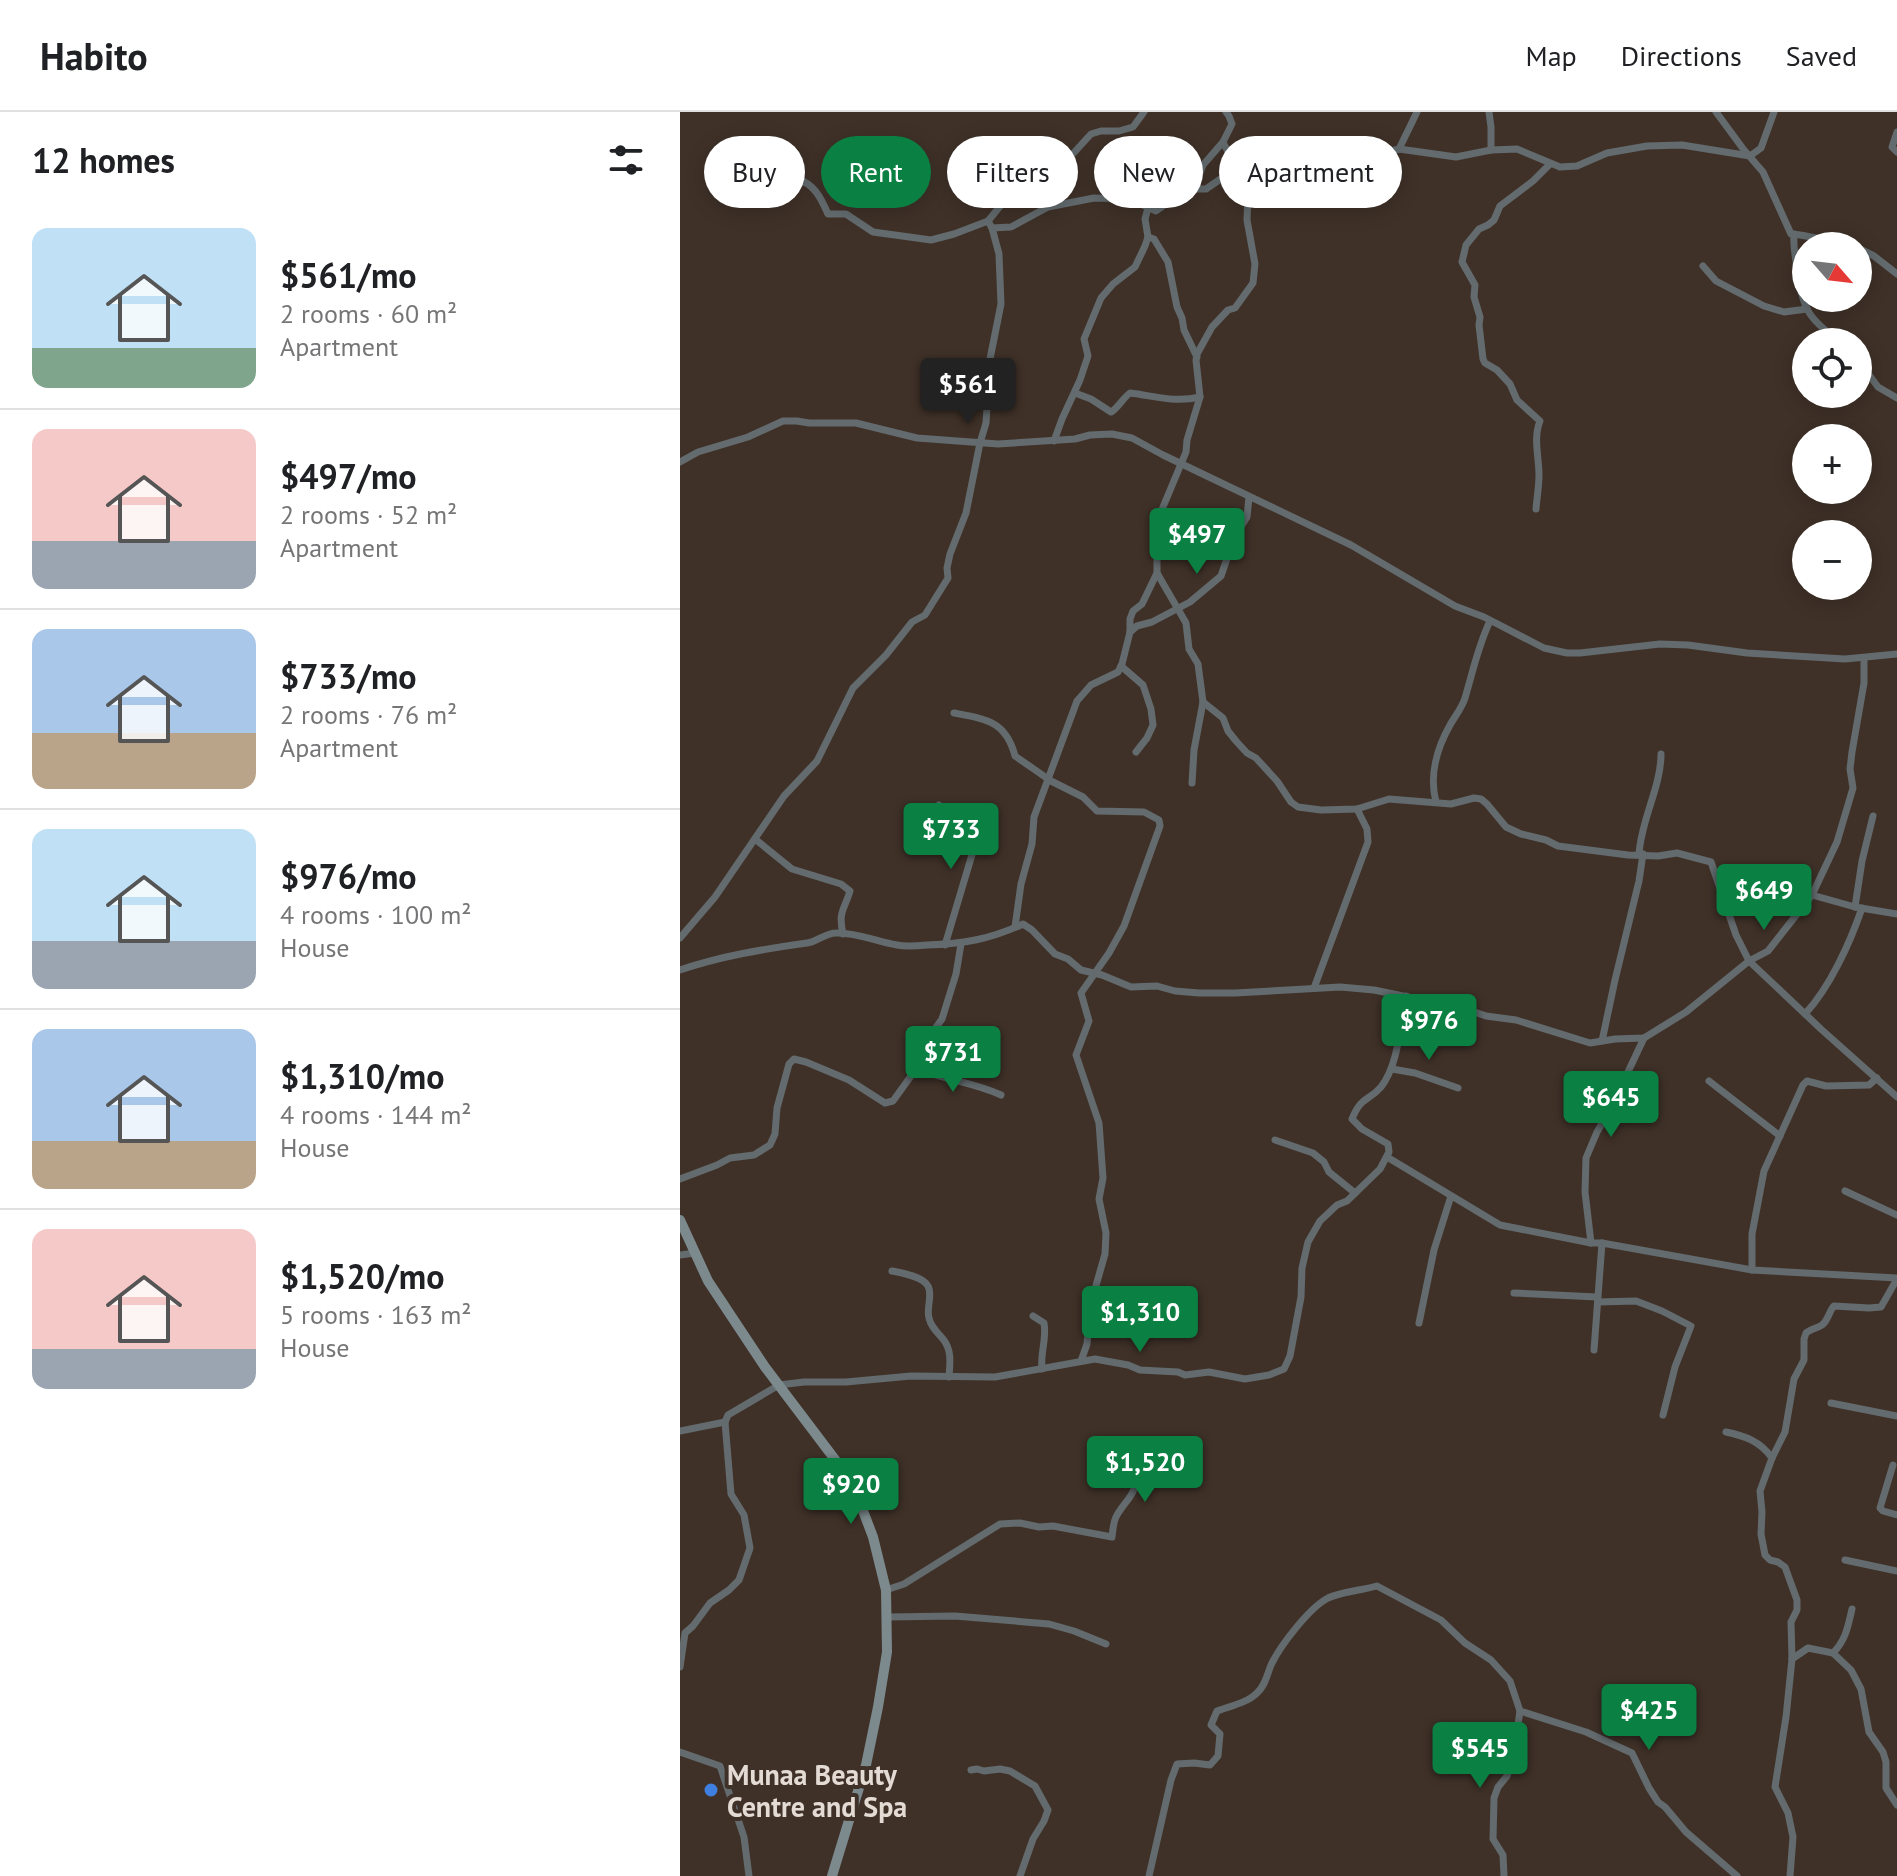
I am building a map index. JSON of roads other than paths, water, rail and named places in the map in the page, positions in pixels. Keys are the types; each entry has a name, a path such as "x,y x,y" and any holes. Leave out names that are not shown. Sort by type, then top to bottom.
{"street":[{"path":"680,938 715,897 784,796 817,761 853,688 886,655 912,622 925,615 948,578 950,554 969,500 986,423 990,359 1001,304 999,254 990,224 1006,199 1017,189 1042,182 1057,171 1091,134 1133,127 1144,112"},
{"path":"1226,112 1232,124 1226,136"},
{"path":"1402,143 1417,112"},
{"path":"1489,112 1491,150"},
{"path":"1716,112 1763,172 1792,234"},
{"path":"1402,149 1456,157 1517,149 1560,167 1577,166 1607,153 1647,146 1696,147 1750,156 1761,148 1774,112"},
{"path":"1897,132 1892,147 1897,152"},
{"path":"1203,165 1219,147"},
{"path":"1536,509 1539,481 1537,428 1540,421 1517,400 1510,384 1483,359 1475,285 1462,262 1466,245 1479,229 1494,220 1500,206 1550,164"},
{"path":"805,182 817,193 828,214 846,214 873,232 931,240 990,224 1005,228"},
{"path":"994,238 1005,228 1022,222 1038,211 1094,198"},
{"path":"1054,441 1088,356 1084,339 1101,298 1135,267 1148,237 1145,219 1148,208 1156,211 1160,208"},
{"path":"1197,357 1212,327 1228,310 1235,308 1253,283 1255,264 1247,220 1249,208"},
{"path":"1015,927 1021,884 1032,844 1034,817 1077,701 1091,685 1118,672 1121,666 1133,611 1142,604 1157,573 1157,538 1163,507 1182,463 1200,397 1197,357 1184,330 1168,262 1154,239 1148,237"},
{"path":"1872,255 1897,274"},
{"path":"1703,266 1716,281 1764,306 1784,312 1792,311"},
{"path":"1809,312 1823,328"},
{"path":"1872,379 1878,387 1897,398"},
{"path":"1075,393 1111,412 1130,393 1177,401 1200,397"},
{"path":"680,462 698,452 748,437 783,421 856,423 917,438 998,444 1112,434 1132,438 1351,545 1455,606 1484,617 1544,648 1567,653 1660,644 1845,659 1897,654"},
{"path":"1130,632 1190,602 1221,576 1234,538 1247,517 1249,497"},
{"path":"1157,573 1186,623 1189,649 1198,664 1203,702 1194,750 1192,783"},
{"path":"1436,802 1432,780 1439,750 1462,707 1474,662 1490,621"},
{"path":"680,970 702,962 772,947 812,943 835,933 900,946 945,945 981,940 1023,924 1055,954 1068,959 1081,970 1131,987 1157,986 1199,993 1340,987 1374,990 1516,1020 1590,1043 1644,1038 1686,1012 1749,961 1768,951 1812,895 1837,842 1853,788 1850,769 1864,683 1864,658"},
{"path":"1121,666 1143,685 1151,709 1153,725 1136,752"},
{"path":"1203,702 1223,718 1236,741 1277,781 1295,806 1321,810 1357,809 1389,799 1451,804 1474,798 1481,799 1506,827 1558,846 1628,855 1677,853 1711,862 1731,921 1749,961 1897,1097"},
{"path":"954,713 989,720 1011,739 1015,756 1048,779 1083,797 1097,811 1144,812 1159,820 1160,826 1124,926 1081,993 1089,1021 1076,1055 1099,1123 1103,1178 1099,1199 1106,1233 1105,1254 1081,1361"},
{"path":"1602,1041 1639,881 1641,854 1661,754"},
{"path":"939,805 977,828 977,838 945,945"},
{"path":"1314,988 1368,842 1367,829 1357,809"},
{"path":"1805,1014 1822,993 1858,921 1862,861 1873,816"},
{"path":"755,839 792,869 841,884 850,891 842,908 840,922 843,934"},
{"path":"1812,895 1859,908 1897,914"},
{"path":"680,1179 730,1158 754,1155 770,1145 789,1064 794,1059 849,1080 885,1103 893,1101 916,1068 942,1019 956,974 961,944"},
{"path":"680,1667 685,1633 710,1603 739,1580 750,1548 744,1515 731,1494 725,1422 728,1415 779,1385 911,1376 995,1377 1095,1359 1140,1370 1185,1375 1209,1372 1245,1379 1284,1369 1290,1356 1308,1242 1320,1221 1337,1205 1347,1201 1380,1169 1387,1157 1388,1144 1362,1129 1352,1119 1357,1106 1379,1089 1392,1069 1406,996"},
{"path":"1591,1243 1585,1192 1586,1158 1644,1038"},
{"path":"916,1068 967,1081 1001,1095"},
{"path":"1392,1069 1415,1073 1458,1088"},
{"path":"1752,1270 1752,1234 1762,1181 1804,1082 1826,1086 1869,1085 1877,1078"},
{"path":"1709,1081 1780,1136"},
{"path":"1275,1140 1313,1153 1324,1162 1329,1172 1355,1193"},
{"path":"1387,1157 1500,1225 1752,1270 1897,1279 1881,1307 1834,1306 1822,1326 1806,1333 1804,1360 1794,1379 1785,1432 1760,1491 1765,1555 1785,1567 1797,1600 1797,1610 1791,1622 1792,1659 1775,1787 1788,1813 1793,1837 1790,1876"},
{"path":"1845,1191 1897,1215"},
{"path":"1419,1323 1434,1250 1451,1196"},
{"path":"680,1220 708,1281 779,1385 852,1482 873,1537 886,1590 887,1652 872,1736 832,1876"},
{"path":"1594,1350 1602,1243"},
{"path":"680,1255 695,1253"},
{"path":"892,1271 922,1281 928,1287 929,1321 950,1353 949,1377"},
{"path":"1514,1293 1636,1301 1691,1326 1675,1367 1663,1415"},
{"path":"1033,1316 1044,1323 1046,1332 1042,1369"},
{"path":"1831,1403 1897,1416"},
{"path":"680,1431 725,1422"},
{"path":"1726,1432 1757,1442 1772,1458"},
{"path":"1893,1465 1880,1508 1897,1515"},
{"path":"886,1590 904,1584 1000,1524 1053,1526 1112,1537 1115,1519 1134,1493 1137,1480 1134,1469"},
{"path":"1845,1560 1897,1571"},
{"path":"1149,1876 1177,1764 1210,1765 1218,1756 1220,1734 1211,1725 1217,1711 1238,1704 1260,1691 1273,1662 1312,1611 1328,1599 1377,1586 1441,1620 1465,1643 1491,1660 1510,1681 1520,1711 1512,1764 1494,1798 1493,1839 1503,1855 1504,1876"},
{"path":"1833,1653 1848,1631 1852,1609"},
{"path":"887,1617 955,1616 1049,1624 1106,1644"},
{"path":"1792,1659 1808,1648 1833,1653 1851,1670 1861,1689 1869,1732 1886,1762 1886,1788 1897,1805"},
{"path":"1520,1711 1586,1732 1632,1753 1658,1802 1686,1832 1737,1876"},
{"path":"680,1752 720,1766 744,1837 749,1876"},
{"path":"971,1770 1010,1771 1035,1786 1048,1810 1033,1839 1020,1876"}],"place":[{"name":"Munaa Beauty Centre and Spa","path":"711,1790"}]}
